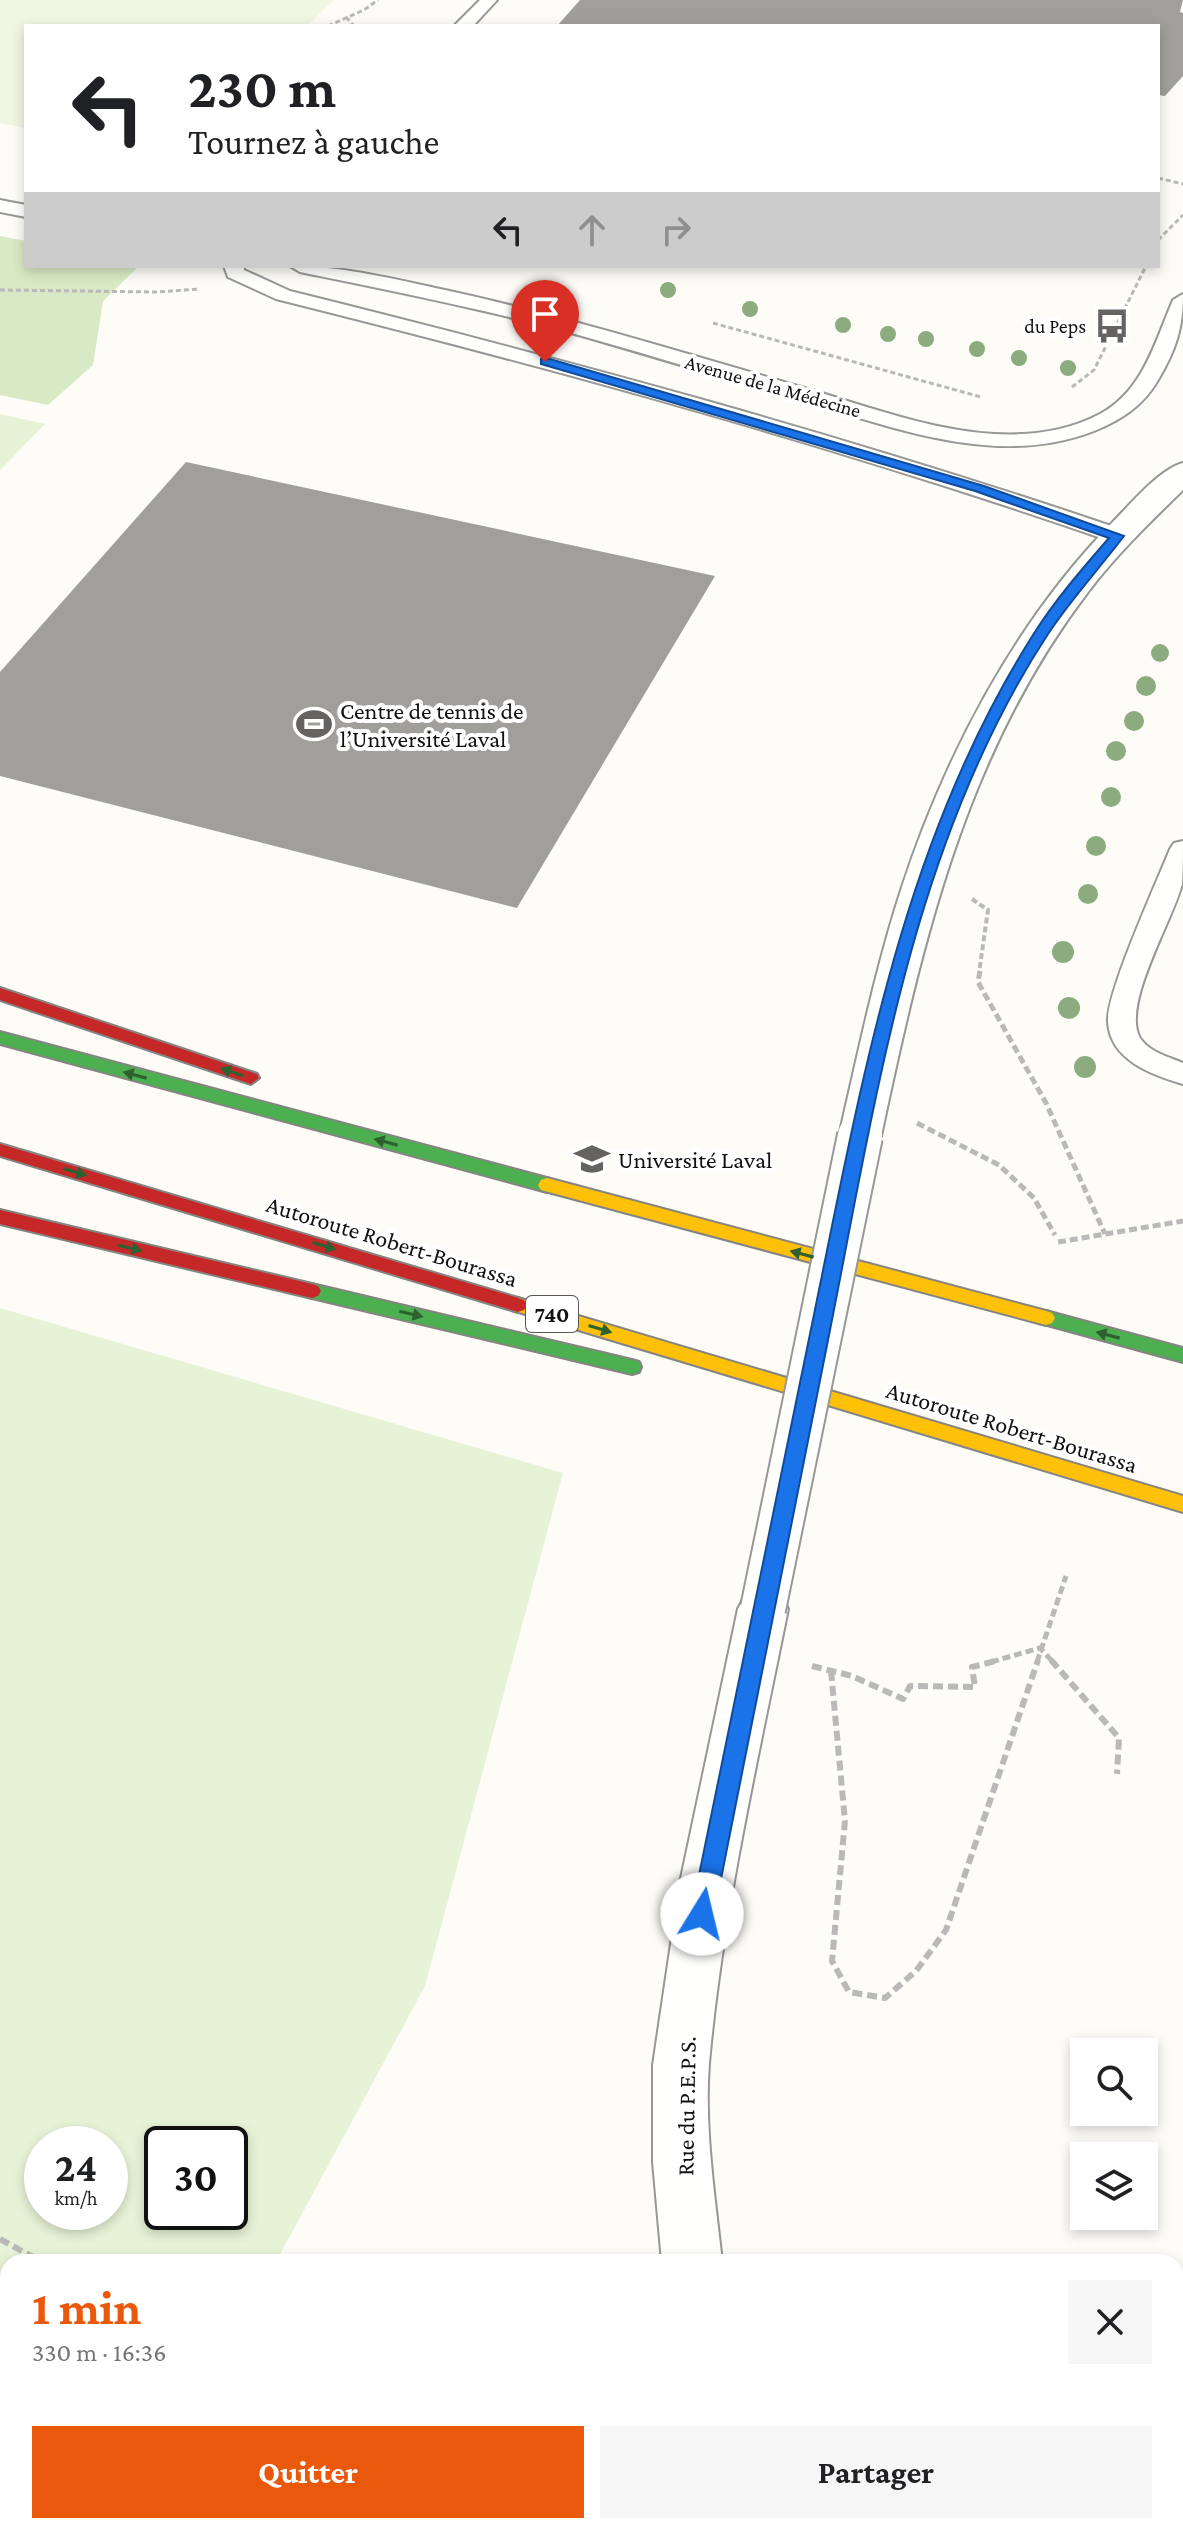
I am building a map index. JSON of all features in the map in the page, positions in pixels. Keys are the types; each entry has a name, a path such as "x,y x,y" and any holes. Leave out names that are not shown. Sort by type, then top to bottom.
{"highway":[{"path":"0,994 262,1082"},
{"path":"0,1038 1183,1355"},
{"path":"353,1113 624,1206"},
{"name":"Autoroute Robert-Bourassa","path":"0,1150 1183,1504"},
{"path":"0,1217 653,1372"},
{"path":"761,1398 1183,1497"}],"street":[{"name":"Rue du P.E.P.S.","path":"691,2254 682,2162 681,2065 707,1883 860,1136 907,932 936,846 972,761 1041,634 1076,585 1118,536 1183,473"}],"lane":[{"path":"465,24 489,0"},
{"path":"0,206 24,211"},
{"name":"Avenue de la Médecine","path":"309,268 570,327 867,413 959,437 986,439 1055,435 1105,420 1125,408 1148,382 1164,351 1183,300"},
{"path":"238,272 283,295 520,354 836,445 992,492 1118,536"},
{"path":"1183,849 1131,982 1121,1021 1128,1042 1141,1056 1183,1074"}],"path":[{"path":"330,24 336,18 365,13 378,0"},
{"path":"345,17 352,24"},
{"path":"1160,178 1183,184"},
{"path":"1160,238 1183,215"},
{"path":"1068,389 1094,370 1145,268"},
{"path":"0,290 157,292 224,287 238,272"},
{"path":"972,899 988,910 978,982 1046,1103 1105,1234"},
{"path":"925,1126 999,1165 1034,1198 1055,1235"},
{"path":"1058,1242 1183,1221"},
{"path":"831,1671 845,1821 832,1961 849,1992 885,1998 916,1971 946,1930 1066,1576"},
{"path":"812,1666 852,1676 903,1699 910,1686 975,1687 972,1667 1040,1648"},
{"path":"1040,1648 1074,1683 1119,1738 1117,1774"},
{"path":"0,2239 27,2254"}],"green space":[{"path":"0,0 334,0 309,24 24,24 24,128 0,123"},
{"path":"0,236 24,241 24,268 137,268 103,301 93,365 48,405 0,395"},
{"path":"0,414 45,424 0,470"},
{"path":"0,1308 563,1473 425,1986 280,2254 0,2254"}],"building":[{"path":"580,0 1183,0 1180,12 1183,13 1183,76 1165,96 1160,95 1160,24 559,24"},
{"name":"Centre de tennis de l’Université Laval","path":"186,462 715,576 517,908 0,776 0,672"}],"traffic: fast":[{"path":"0,1038 547,1185"},
{"path":"312,1291 632,1367"},
{"path":"1046,1318 1183,1355"}],"traffic: slow":[{"path":"547,1185 1046,1318"},
{"path":"518,1305 1183,1504"}],"traffic: jam":[{"path":"0,994 251,1078"},
{"path":"0,1150 518,1305"},
{"path":"0,1217 312,1291"}],"place":[{"name":"du Peps","path":"1112,326"},
{"name":"Centre de tennis de l’Université Laval","path":"314,724"},
{"name":"Université Laval","path":"592,1159"}],"route":[{"path":"545,362 980,488 1118,536 1076,585 1041,634 1012,683 972,761 936,846 907,932 860,1136 702,1914"}]}
